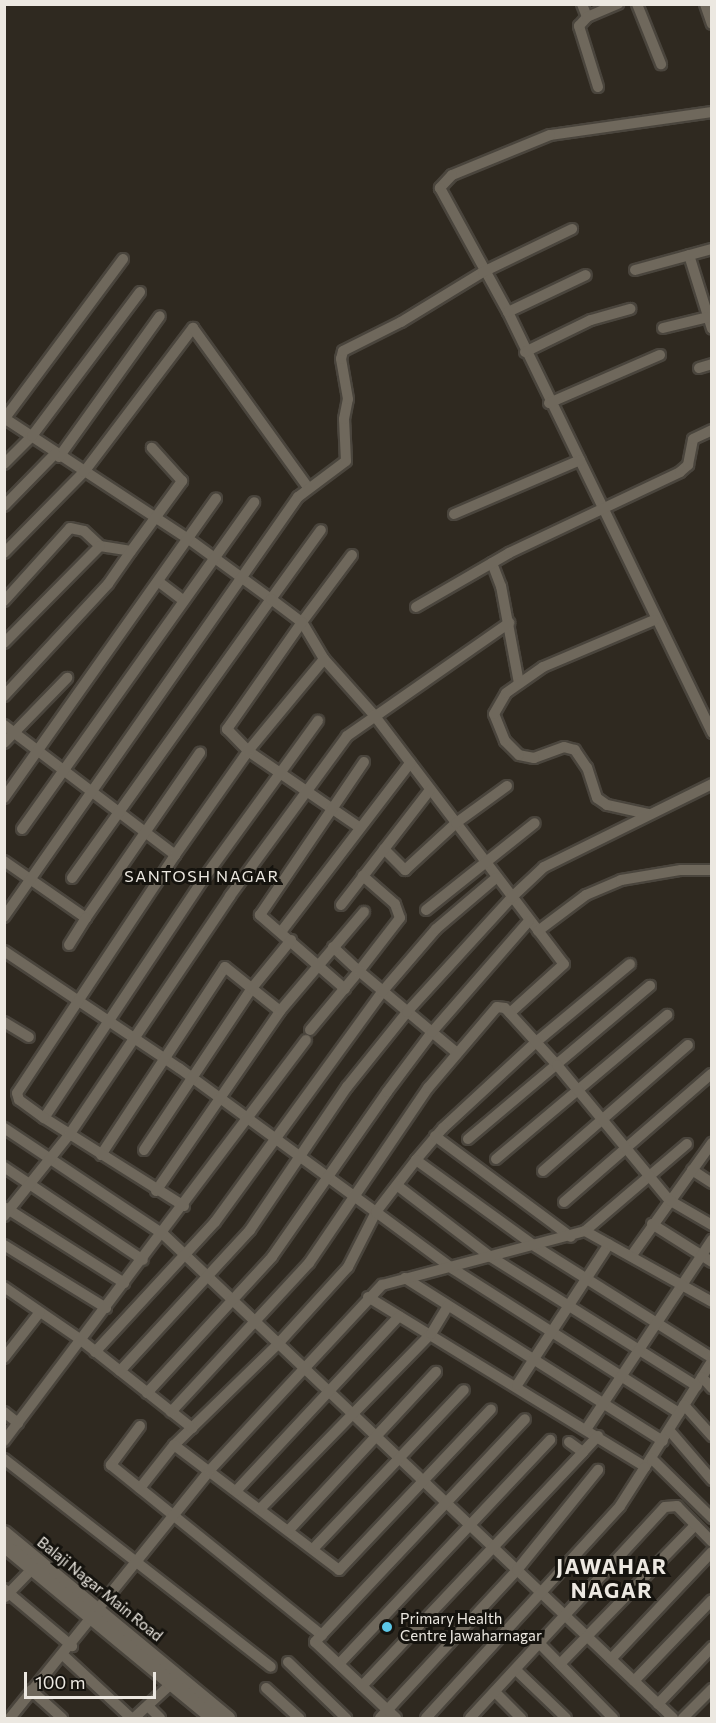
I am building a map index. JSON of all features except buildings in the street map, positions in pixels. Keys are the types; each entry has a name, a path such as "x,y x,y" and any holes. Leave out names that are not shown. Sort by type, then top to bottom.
{"street":[{"path":"582,4 587,17"},
{"path":"598,87 578,30 587,17 618,4"},
{"path":"638,4 661,64"},
{"path":"705,4 711,24"},
{"path":"711,111 550,135 445,179 441,194 483,272 508,312 549,403 580,460 654,620 711,733"},
{"path":"5,916 307,486 340,468 346,460 344,419 348,399 341,358 343,351 401,322 483,272 572,229"},
{"path":"635,270 711,249"},
{"path":"689,255 711,328"},
{"path":"123,259 5,418 57,455 156,517 302,622 324,659 374,715 511,898 564,964 510,1013"},
{"path":"508,312 586,275"},
{"path":"4,464 32,436 140,292"},
{"path":"525,352 591,320 630,309"},
{"path":"4,506 57,455 160,316"},
{"path":"663,328 708,317"},
{"path":"4,553 84,472 193,328 307,486"},
{"path":"549,403 660,355"},
{"path":"699,368 711,364"},
{"path":"416,607 492,563 680,472 687,465 693,439 711,430"},
{"path":"4,696 108,584 183,481 152,448"},
{"path":"454,514 580,460"},
{"path":"4,798 216,499"},
{"path":"22,829 254,502"},
{"path":"4,600 70,528 84,531 100,546 131,551"},
{"path":"72,878 116,813 321,530"},
{"path":"4,643 100,546"},
{"path":"352,555 229,722 227,729 231,736 249,751 359,827"},
{"path":"492,563 508,623 519,683"},
{"path":"159,582 184,601"},
{"path":"648,814 607,806 597,798 587,768 575,750 564,747 527,758 505,741 494,714 506,693 543,667 654,620"},
{"path":"124,1283 6,1211 31,1185 69,1135 136,1039 230,896 347,736 508,623"},
{"path":"184,1206 156,1191 69,1135 19,1100 17,1094 175,855 249,751 324,659"},
{"path":"4,743 8,729 67,678"},
{"path":"44,1118 108,1020 279,772 318,721"},
{"path":"8,729 142,833 175,855"},
{"path":"69,945 142,833 200,753"},
{"path":"345,989 260,915 364,762"},
{"path":"282,932 359,827 410,763"},
{"path":"120,1371 250,1230 347,1087 407,1012 511,898 544,867 711,784"},
{"path":"384,849 405,870 456,823 507,786"},
{"path":"341,905 430,790"},
{"path":"426,910 484,861 535,823"},
{"path":"4,861 86,918"},
{"path":"538,931 586,895 621,880 681,870 711,870"},
{"path":"4,1441 249,1120 308,1035 359,971 401,912 363,876"},
{"path":"95,1352 215,1222 382,992 436,929 496,878"},
{"path":"156,1191 280,1011 317,964 364,912"},
{"path":"147,1392 272,1257 325,1177 432,1032 530,921"},
{"path":"144,1150 194,1079 252,988 291,940"},
{"path":"333,947 382,992 457,1053"},
{"path":"4,951 163,1057 453,1269 621,1375 682,1409 711,1436"},
{"path":"140,1488 174,1445 278,1344 348,1267 376,1212 435,1136 536,1042 630,964"},
{"path":"100,1155 225,967 280,1011"},
{"path":"468,1139 650,986"},
{"path":"171,1412 256,1323 309,1263 428,1088 494,1009 501,1006 510,1013 579,1090 651,1175 669,1200 711,1225"},
{"path":"496,1159 667,1015"},
{"path":"4,1022 29,1037"},
{"path":"543,1172 688,1046"},
{"path":"564,1202 711,1074"},
{"path":"4,1128 163,1234 673,1719"},
{"path":"435,1136 571,1237"},
{"path":"10,1719 31,1690 72,1646 210,1470 368,1297 382,1285 536,1247 585,1231 687,1143"},
{"path":"632,1255 711,1144"},
{"path":"416,1160 536,1247 588,1278 711,1360 663,1441 620,1506 426,1719"},
{"path":"4,1167 143,1260"},
{"path":"692,1170 711,1183"},
{"path":"398,1186 491,1257 640,1348 711,1388"},
{"path":"652,1224 711,1262"},
{"path":"585,1231 632,1255 711,1302"},
{"path":"586,1428 711,1240"},
{"path":"517,1385 609,1244"},
{"path":"4,1245 106,1308"},
{"path":"405,1278 663,1441"},
{"path":"4,1287 81,1340 192,1428"},
{"path":"368,1297 598,1436 648,1463 711,1518"},
{"path":"261,1508 431,1334 448,1306"},
{"path":"4,1358 40,1312"},
{"path":"236,1491 399,1316"},
{"path":"289,1530 436,1371"},
{"path":"313,1549 464,1390"},
{"path":"174,1445 261,1508 339,1569 491,1409"},
{"path":"4,1412 18,1423"},
{"path":"525,1419 315,1642 362,1686 388,1716 517,1570 598,1470"},
{"path":"140,1426 111,1465 322,1635"},
{"path":"669,1430 711,1480"},
{"path":"362,1686 598,1436"},
{"path":"339,1664 550,1440"},
{"path":"569,1442 583,1452"},
{"path":"4,1459 271,1667"},
{"path":"474,1717 665,1507 677,1506 711,1542"},
{"path":"560,1664 695,1525"},
{"name":"Balaji Nagar Main Road","path":"4,1533 97,1614 228,1719"},
{"path":"4,1545 32,1569 97,1614 213,1719"},
{"path":"611,1659 711,1552"},
{"path":"32,1569 6,1593 72,1646"},
{"path":"634,1682 711,1600"},
{"path":"540,1644 613,1719"},
{"path":"658,1704 711,1647"},
{"path":"63,1655 133,1719 172,1683"},
{"path":"288,1662 346,1719"},
{"path":"516,1670 566,1719"},
{"path":"266,1688 299,1719"},
{"path":"683,1719 711,1689"},
{"path":"31,1690 62,1719"},
{"path":"495,1692 521,1719"},
{"path":"148,1706 160,1719"}],"place":[{"name":"Primary Health Centre Jawaharnagar","path":"387,1627"}],"district":[{"name":"SANTOSH NAGAR","path":"202,876"},
{"name":"JAWAHAR NAGAR","path":"612,1578"}]}
